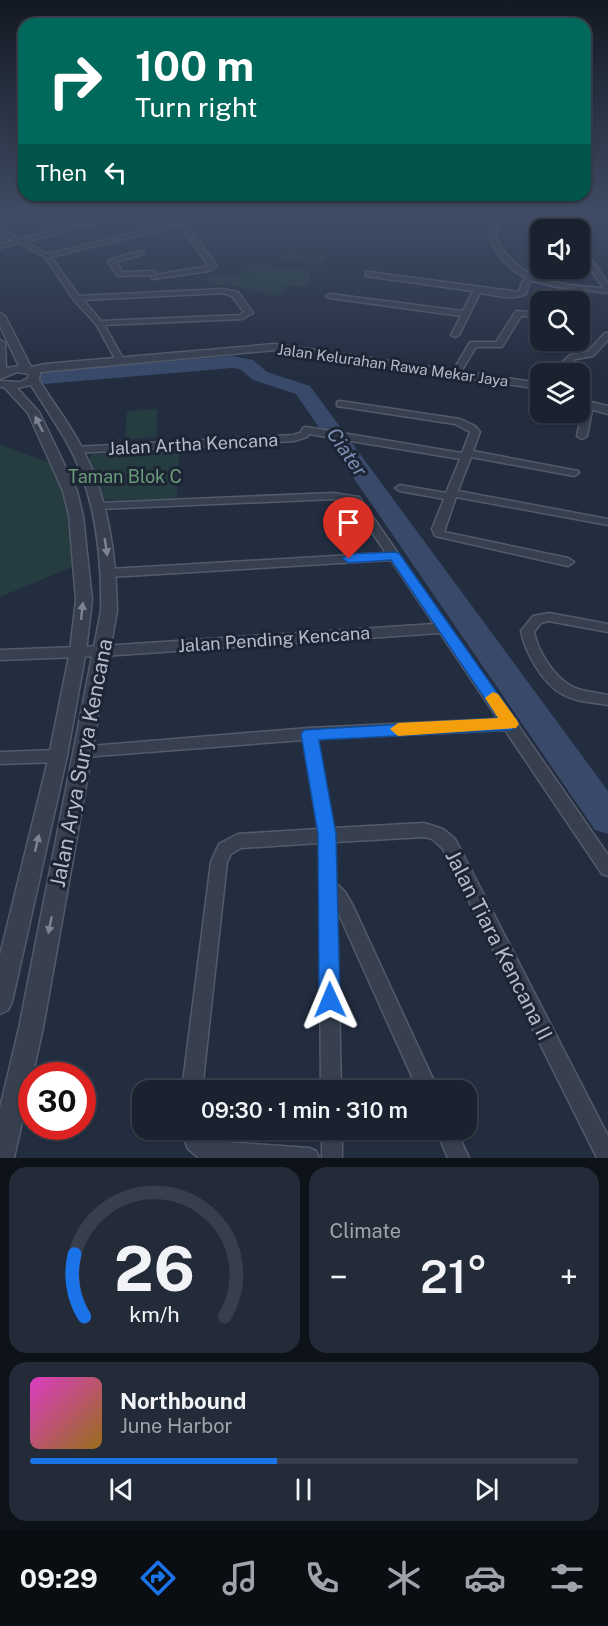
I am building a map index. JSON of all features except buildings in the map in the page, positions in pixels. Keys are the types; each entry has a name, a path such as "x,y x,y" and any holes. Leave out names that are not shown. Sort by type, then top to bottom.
{"street":[{"path":"56,269 99,323 120,360"},
{"path":"117,269 121,274 153,275 198,269"},
{"path":"150,269 164,294"},
{"path":"517,269 530,278"},
{"path":"594,269 608,290"},
{"path":"369,274 519,295 522,294 526,282 531,279 562,286 608,290"},
{"path":"455,335 478,290"},
{"path":"77,298 223,291 235,294 249,313 245,316 99,323"},
{"path":"330,296 465,314"},
{"path":"456,373 473,344 499,345 519,313 530,314"},
{"name":"Jalan Arya Surya Kencana","path":"0,316 30,373 76,450 99,506 110,573 109,611 103,651 82,751 31,1028 1,1158"},
{"path":"566,363 573,357 594,351 608,335"},
{"path":"0,343 1,380"},
{"name":"Jalan Kelurahan Rawa Mekar Jaya","path":"1,380 13,369 30,373 120,360 275,347 530,385"},
{"name":"Jalan Arya Surya Kencana","path":"0,1002 58,756 78,651 84,600 76,516 59,466 33,412 1,380"},
{"path":"340,404 466,424 475,432 438,529 440,534 568,562"},
{"path":"590,406 608,410"},
{"path":"582,423 582,436"},
{"name":"Jalan Artha Kencana","path":"76,450 294,438 304,435 309,430 466,455"},
{"path":"466,455 574,473"},
{"path":"400,488 608,522"},
{"path":"99,506 333,496 355,499 608,869"},
{"path":"110,573 394,556"},
{"path":"608,628 549,617 537,619 526,631 528,643 559,685 575,693 608,700"},
{"name":"Jalan Pending Kencana","path":"0,655 103,651 444,628"},
{"path":"82,751 309,734 511,724"},
{"path":"309,734 327,834 331,1080"},
{"path":"0,758 58,756"},
{"name":"Jalan Tiara Kencana II","path":"193,1080 219,862 225,849 238,841 423,830 437,834 449,844 608,1158"},
{"path":"328,886 339,898 347,912 423,1080"},
{"path":"194,1140 207,1151 309,1158"},
{"path":"332,1140 332,1158"},
{"path":"451,1140 459,1158"}],"green space":[{"path":"246,269 311,270 307,287 286,285 281,296 230,285 207,285 209,276 238,275"},
{"path":"157,409 157,437 125,439 127,411"},
{"path":"0,445 51,463 65,493 72,567 0,597"},
{"name":"Taman Blok C","path":"179,451 177,499 105,500 89,458 93,454"}],"waterway":[{"name":"Ciater","path":"44,378 232,362 246,364 260,376 303,390 608,819"}],"slow traffic":[{"path":"398,729 511,724 493,698"}],"route":[{"path":"330,1000 327,834 309,734 511,724 394,556 349,559"}]}
